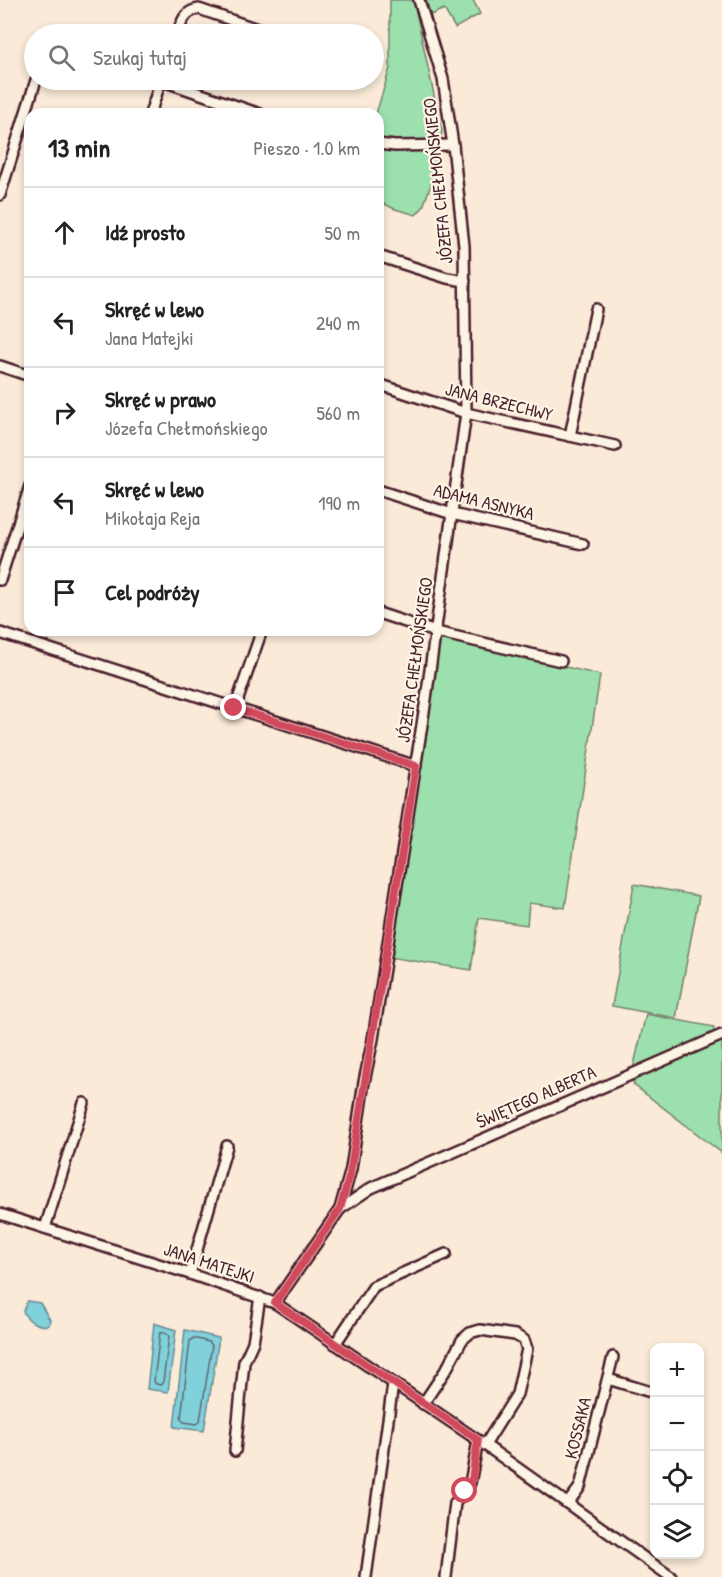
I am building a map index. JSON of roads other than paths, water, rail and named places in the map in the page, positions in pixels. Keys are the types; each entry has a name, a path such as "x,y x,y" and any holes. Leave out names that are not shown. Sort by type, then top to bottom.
{"street":[{"name":"JÓZEFA CHEŁMOŃSKIEGO","path":"275,1303 340,1209 348,1179 416,766 466,413 464,246 453,145 443,80 419,0"},
{"path":"182,24 186,14 191,10 199,9 243,24"},
{"path":"27,108 33,90"},
{"path":"152,108 158,90"},
{"path":"190,90 243,108"},
{"path":"0,195 24,118"},
{"path":"384,145 453,145"},
{"path":"384,258 447,278 465,281"},
{"path":"570,436 596,309"},
{"path":"0,366 24,374"},
{"name":"JANA BRZECHWY","path":"384,386 466,413 615,446"},
{"name":"ADAMA ASNYKA","path":"384,492 452,514 583,544"},
{"path":"0,580 24,507"},
{"path":"384,615 436,632 561,661"},
{"path":"0,633 416,766"},
{"path":"234,708 259,636"},
{"name":"ŚWIĘTEGO ALBERTA","path":"340,1209 364,1191 722,1035"},
{"path":"45,1228 84,1103"},
{"path":"190,1274 227,1146"},
{"path":"348,1179 354,1189 364,1191"},
{"name":"JANA MATEJKI","path":"0,1214 275,1303 482,1443 671,1577"},
{"path":"335,1344 374,1287 446,1254"},
{"path":"235,1451 244,1362 254,1342 260,1297"},
{"path":"423,1404 462,1340 470,1333 480,1330 514,1335 522,1339 527,1347 517,1394 482,1443 470,1483 455,1503 446,1577"},
{"name":"KOSSAKA","path":"568,1503 580,1487 614,1357"},
{"path":"608,1379 650,1392"},
{"path":"366,1577 393,1384"}],"water":[{"path":"27,1301 40,1303 50,1320 49,1325 37,1324 27,1318 23,1311"},
{"path":"154,1323 176,1330 168,1392 147,1389"},
{"path":"185,1330 219,1338 204,1431 174,1427"}]}
